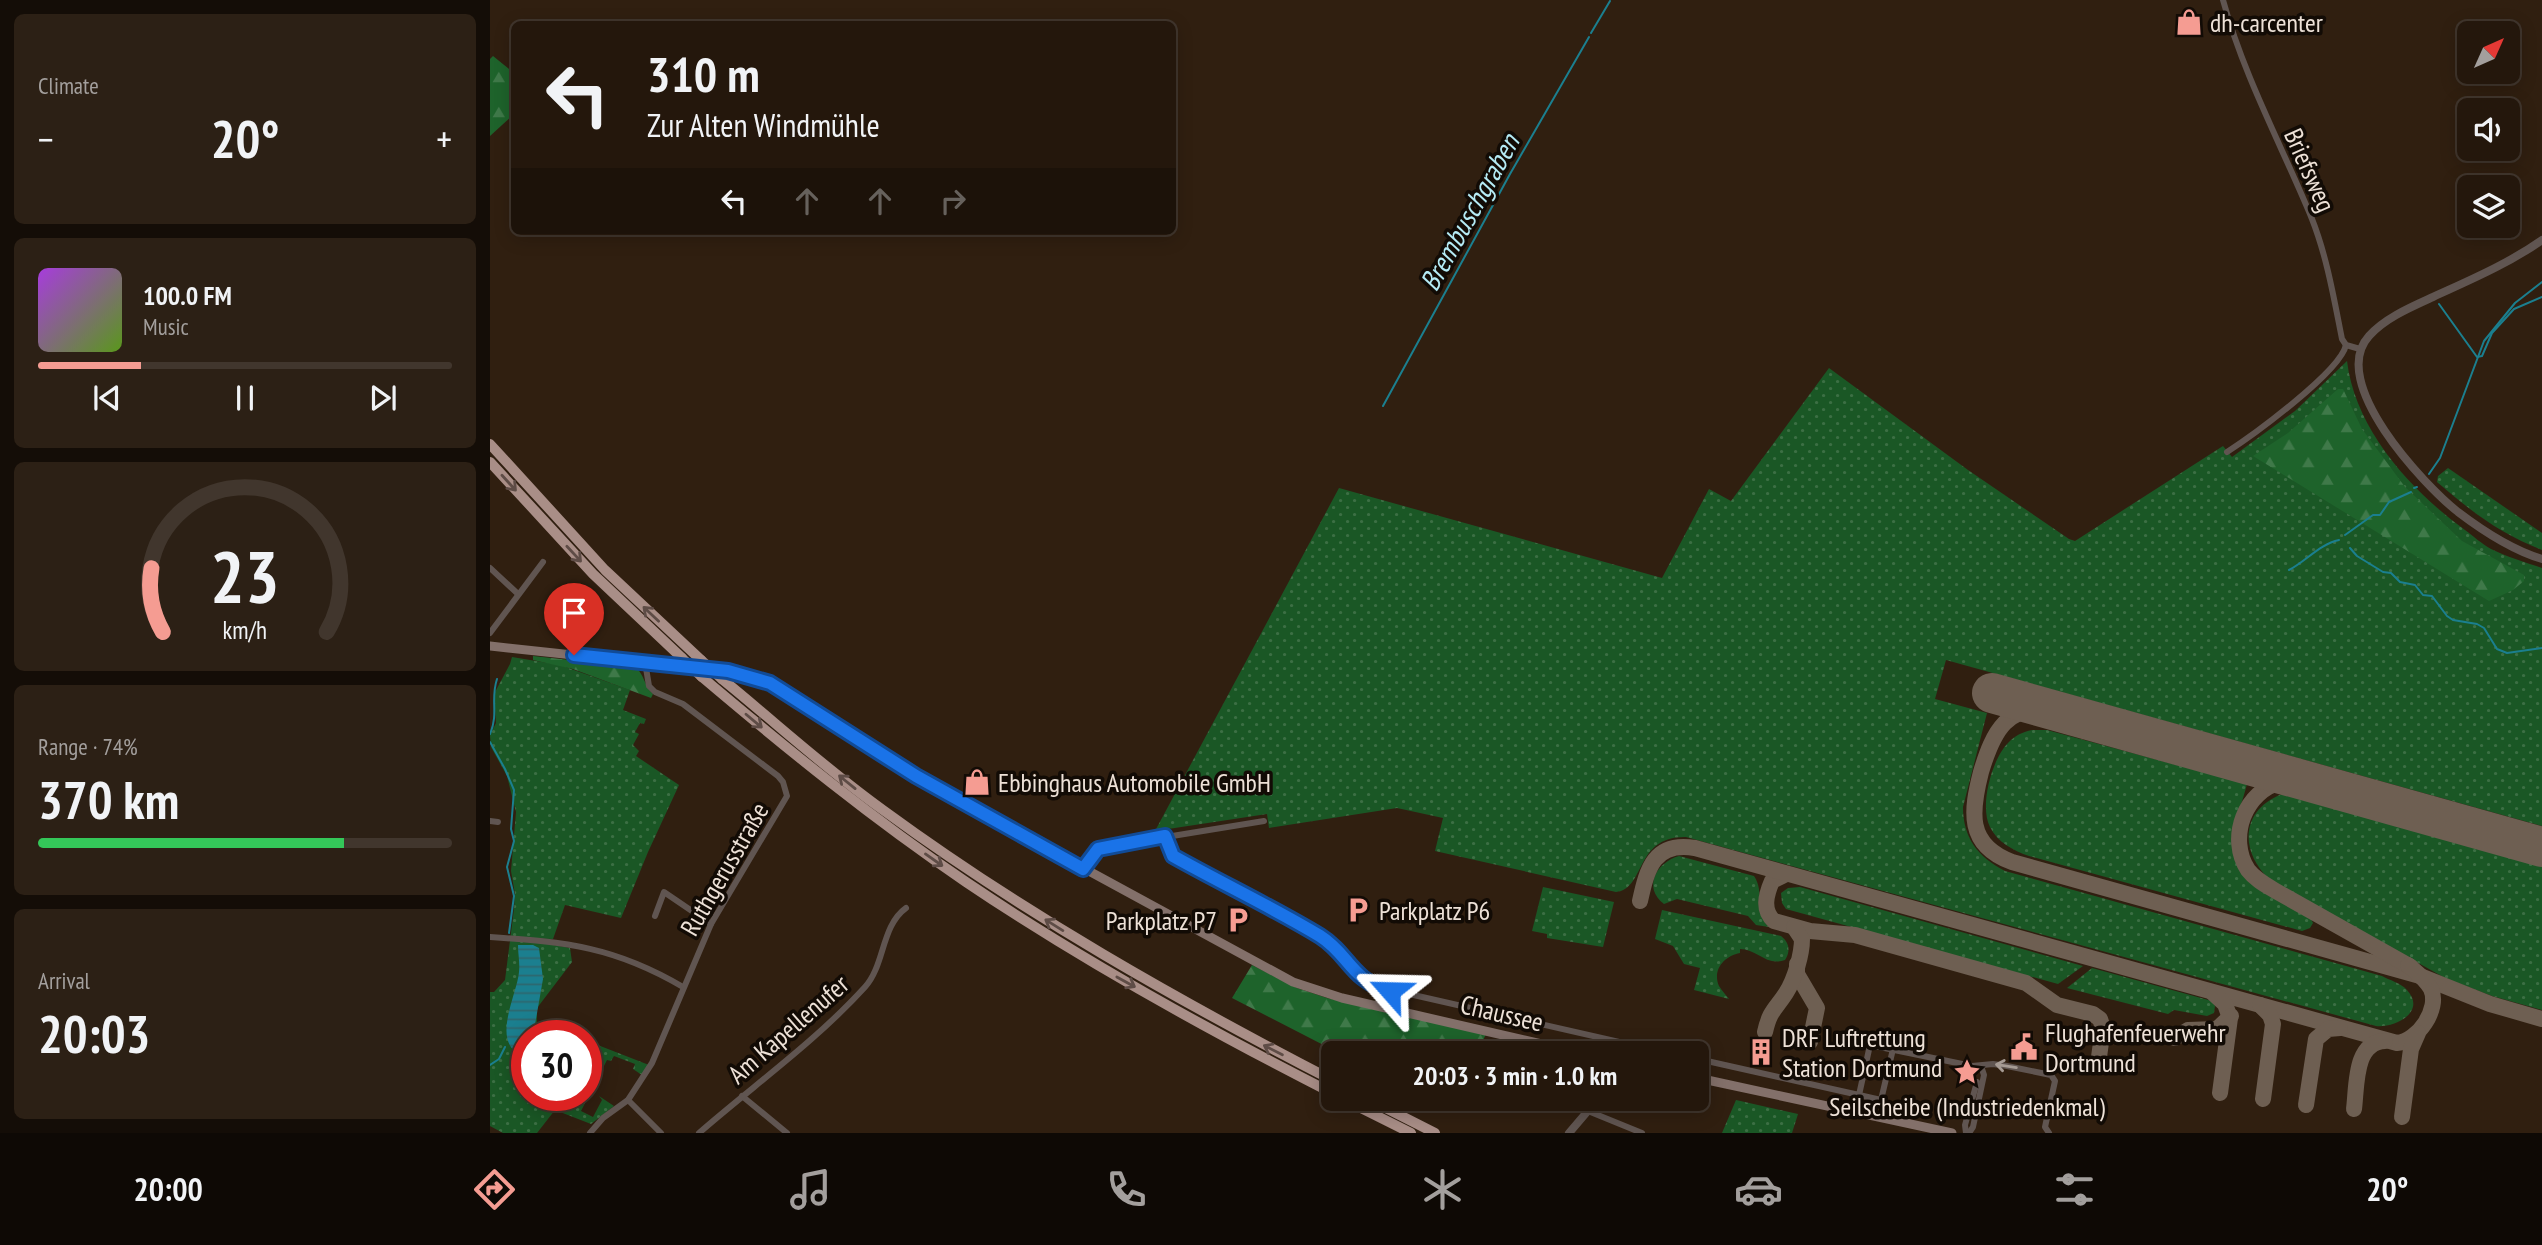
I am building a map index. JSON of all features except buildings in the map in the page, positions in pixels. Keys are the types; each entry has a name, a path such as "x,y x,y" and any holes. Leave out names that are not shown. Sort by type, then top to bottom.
{"highway":[{"path":"490,444 605,570 701,660 879,808 982,879 1107,958 1321,1074"},
{"path":"490,462 593,574 681,659 835,788 966,882 1101,968 1321,1087"},
{"path":"1367,1111 1410,1133"},
{"path":"1392,1111 1436,1133"}],"main road":[{"name":"Chaussee","path":"490,646 739,673 770,683 916,776 1293,982 1326,994 1532,1041"},
{"path":"1709,1080 1952,1133"}],"street":[{"name":"Briefsweg","path":"2223,0 2252,83 2312,220 2342,339 2346,345"},
{"path":"2542,240 2518,256 2388,321 2371,333 2360,349 2358,365 2361,384 2380,422 2406,461 2439,496 2474,524 2514,547 2542,559"},
{"path":"2227,452 2277,417 2305,392 2342,356 2346,345 2360,349"},
{"path":"490,633 543,562"},
{"path":"490,568 518,594"},
{"name":"Ruthgerusstraße","path":"590,1133 603,1118 628,1100 652,1063 711,924 787,796 778,776 691,710 655,692 649,686 645,662"},
{"path":"490,821 498,822"},
{"path":"1083,869 1098,849 1264,821"},
{"path":"1165,836 1173,856 1322,937 1340,953 1356,973 1374,986 1615,1041"},
{"path":"654,916 664,892 711,924"},
{"name":"Am Kapellenufer","path":"699,1133 789,1059 866,986 876,969 894,919 905,908"},
{"path":"490,936 591,948 643,965 683,987"},
{"path":"1859,1095 1870,1045 1981,1066 2007,1066 2051,1075 2055,1081 2045,1127 2049,1133"},
{"path":"1709,1061 1881,1100 1893,1049"},
{"path":"1968,1133 1973,1127 1984,1075 1981,1066"},
{"path":"741,1096 787,1133"},
{"path":"628,1100 661,1133"},
{"path":"1569,1133 1588,1111 1642,1133"}],"green space":[{"path":"493,56 511,71 511,117 490,136 490,59"},
{"path":"2347,361 2361,411 2389,456 2406,477 2425,497 2484,545 2542,568 2542,826 1946,660 1935,699 1987,713 1963,807 1969,837 1980,853 1995,866 2382,976 2407,990 2412,998 2411,1012 2392,1024 2376,1026 1686,837 1669,839 1657,845 1649,853 1632,882 1625,889 1616,892 1435,851 1443,818 1397,808 1269,828 1267,814 1155,831 1339,488 1662,578 1709,489 1731,501 1829,368 1968,470 2075,541 2223,446 2232,457 2295,411"},
{"path":"2338,389 2343,389 2362,429 2405,487 2462,541 2524,575 2524,581 2513,590 2489,601 2253,456 2288,433"},
{"path":"2448,468 2542,533 2542,550 2486,521 2437,482 2438,476"},
{"path":"533,656 635,667 653,694 651,698 573,669 533,660"},
{"path":"512,657 560,665 630,690 623,710 646,719 635,732 639,734 633,745 639,751 636,756 679,785 621,918 565,905 553,939 515,938 570,948 572,962 537,1008 537,1020 511,1020 511,1111 554,1111 537,1133 503,1133 490,1126 490,992 494,992 505,980 515,894 511,871 516,812 507,776 491,747 490,735 496,723 494,694"},
{"path":"2032,730 2047,730 2247,784 2235,833 2235,849 2240,863 2259,885 2310,917 2313,923 2310,928 2302,931 2029,856 2006,845 1993,832 1987,818 1989,783 2002,750 2019,734"},
{"path":"2282,794 2542,866 2542,1010 2492,996 2445,978 2269,879 2253,856 2249,832 2258,810"},
{"path":"1679,856 1754,876 1759,889 1762,915 1769,927 1756,925 1748,916 1677,899 1664,904 1654,890 1655,876 1664,864"},
{"path":"1543,887 1614,902 1603,947 1547,938 1547,934 1532,931"},
{"path":"1800,887 2083,966 2058,984 1786,909 1781,893 1788,888"},
{"path":"1662,910 1781,936 1788,947 1787,957 1779,962 1767,960 1740,949 1740,953 1729,957 1718,969 1719,986 1729,999 1694,990 1700,968 1684,964 1673,946 1655,939"},
{"path":"1252,965 1297,988 1327,998 1486,1034 1483,1041 1321,1041 1321,1044 1232,998"},
{"path":"2092,968 2212,1001 2215,1006 2214,1013 2207,1016 2174,1010 2168,1014 2067,988"},
{"path":"602,1047 649,1065 642,1075 633,1069 635,1064 614,1056 611,1061 607,1060 602,1070"},
{"path":"602,1098 614,1106 591,1124 558,1111 581,1111 593,1117 596,1111 602,1111"},
{"path":"1736,1100 1798,1114 1792,1133 1722,1133"}],"water":[{"path":"518,945 533,945 539,948 543,979 536,1020 511,1020 511,1045 506,1030 519,972"}],"waterway":[{"name":"Brembuschgraben","path":"1591,33 1610,1"},
{"name":"Brembuschgraben","path":"1383,406 1510,174 1589,37"},
{"path":"2429,474 2440,458 2484,341 2515,303 2542,282"},
{"path":"2439,304 2477,357 2482,356 2492,333 2514,309 2542,297"},
{"path":"2345,535 2373,515 2380,515 2389,502 2411,492"},
{"path":"2289,570 2326,545 2339,540"},
{"path":"2350,548 2357,556 2383,572 2391,573 2400,582 2415,585 2423,595 2432,596 2453,620 2477,624 2484,628 2497,649 2507,653 2542,648"},
{"path":"490,734 494,720 497,679"},
{"path":"490,742 514,790 511,829 514,841 507,867 514,896 509,933"},
{"path":"490,1065 499,1059 505,1047"}],"taxiway":[{"path":"2055,711 2039,709 2014,716 2004,723 1991,744 1981,772 1974,813 1979,836 1997,855 2012,862 2420,976 2490,1004 2542,1019"},
{"path":"2304,780 2285,781 2269,787 2249,805 2243,817 2239,844 2248,870 2274,890 2411,967"},
{"path":"1640,901 1650,868 1661,853 1681,847 1695,848 2397,1043 2412,1037 2419,1030 2432,1006 2433,997 2429,985 2408,965"},
{"path":"1786,874 1772,881 1768,892 1768,912 1774,921 1810,931 1855,935 2026,983 2057,1005 2093,1014 2100,1019 2103,1028 2099,1057"},
{"path":"1765,1032 1771,1014 1789,987 1801,952 1802,939 1794,927"},
{"path":"1797,964 1797,974 1817,1008 1810,1042"},
{"path":"2213,993 2225,1004 2230,1018 2220,1093"},
{"path":"2260,1005 2270,1015 2273,1024 2263,1099"},
{"path":"2175,1038 2188,1030 2217,1029 2231,1016"},
{"path":"2306,1105 2316,1039 2328,1029 2340,1028"},
{"path":"2402,1117 2411,1049 2418,1033"},
{"path":"2354,1109 2362,1057 2375,1043 2385,1041"}],"runway":[{"path":"1992,693 2542,847"}],"place":[{"name":"dh-carcenter","path":"2189,22"},
{"name":"Ebbinghaus Automobile GmbH","path":"977,782"},
{"name":"Parkplatz P6","path":"1358,910"},
{"name":"Parkplatz P7","path":"1238,920"},
{"name":"Flughafenfeuerwehr Dortmund","path":"2024,1047"},
{"name":"DRF Luftrettung Station Dortmund","path":"1761,1052"},
{"name":"Seilscheibe (Industriedenkmal)","path":"1967,1072"}],"route":[{"path":"574,655 728,671 770,683 916,776 1083,869 1098,849 1165,836 1173,856 1322,937 1340,953 1356,973 1374,986 1390,991"}]}
